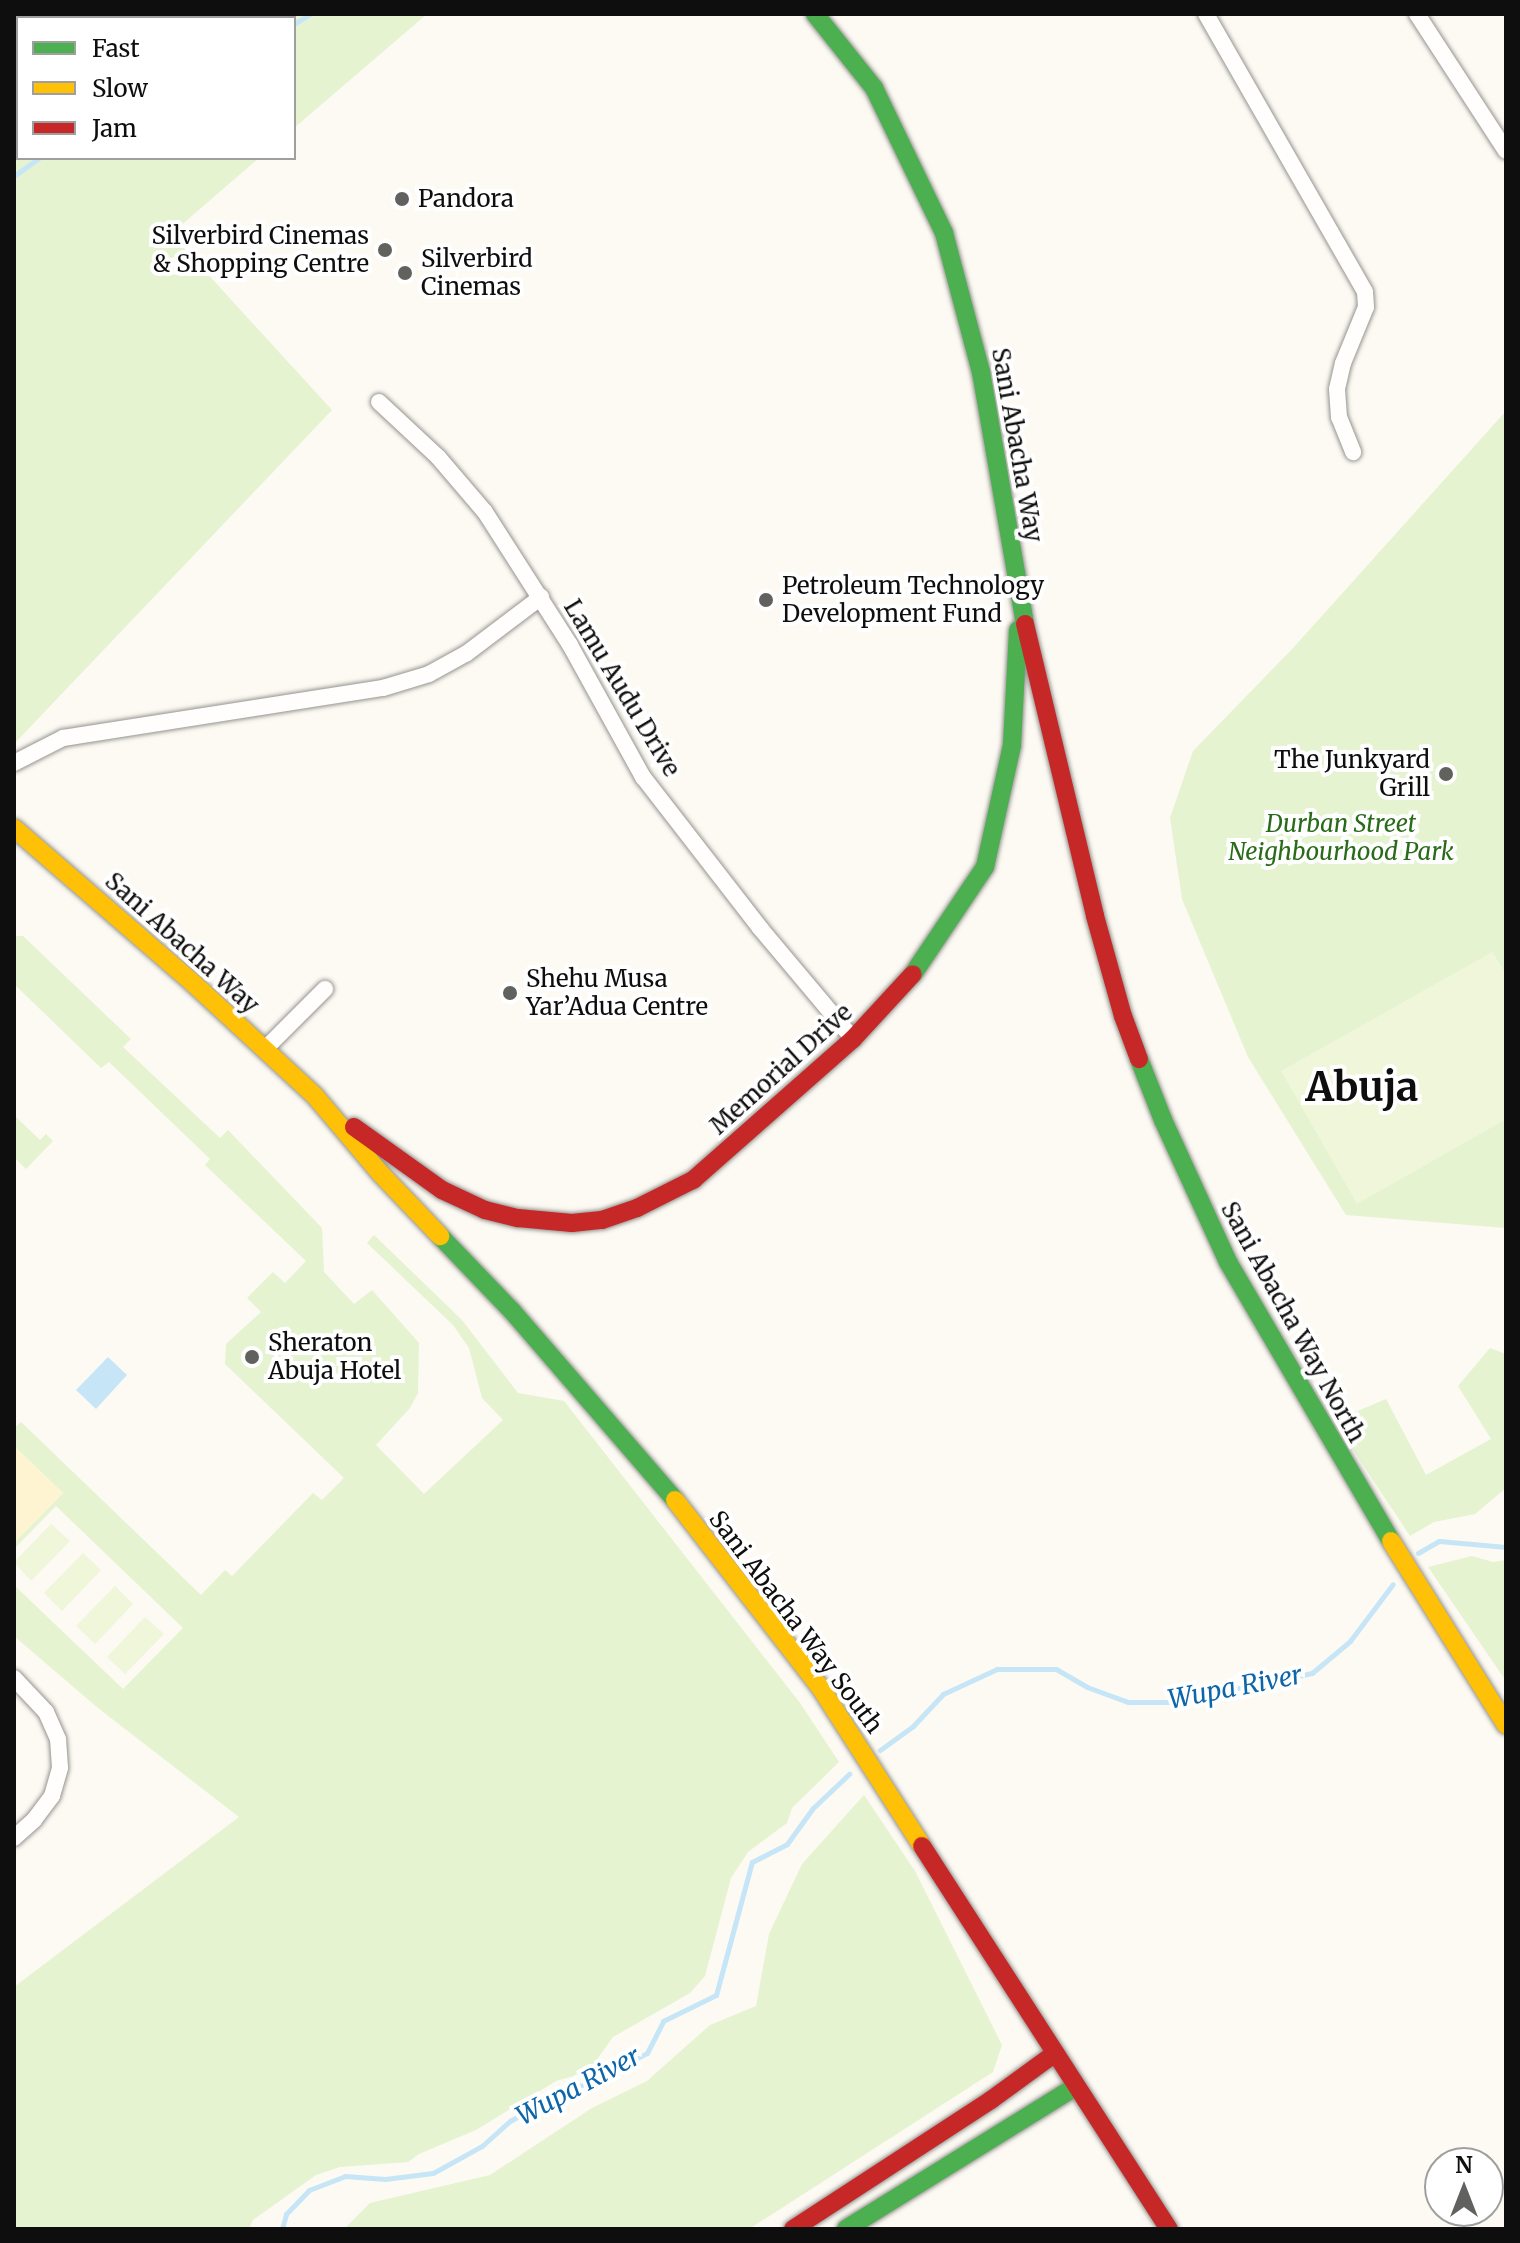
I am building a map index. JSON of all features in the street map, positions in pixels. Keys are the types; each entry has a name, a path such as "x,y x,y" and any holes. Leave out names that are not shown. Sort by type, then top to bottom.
{"main road":[{"name":"Sani Abacha Way","path":"815,14 874,88 896,127 944,233 965,302 981,372 1019,599 1095,916"},
{"name":"Memorial Drive","path":"315,1096 387,1154 442,1190 485,1210 548,1222 602,1220 637,1208 693,1180 853,1039 914,973 985,867 1012,745 1019,599"},
{"name":"Sani Abacha Way","path":"14,828 22,839 315,1096"},
{"name":"Sani Abacha Way North","path":"1095,916 1139,1060 1228,1262 1360,1492 1506,1725"},
{"name":"Sani Abacha Way South","path":"315,1096 381,1174 512,1311 644,1460 820,1687 1169,2229"},
{"path":"793,2229 991,2100 1054,2054"},
{"path":"846,2229 1075,2087"}],"street":[{"path":"1206,14 1365,292 1366,307 1343,363 1337,389 1339,417 1353,452"},
{"path":"1417,14 1506,151"},
{"name":"Lamu Audu Drive","path":"379,402 438,457 485,512 541,597 643,777 760,928 853,1039"},
{"path":"14,763 63,738 383,688 429,674 467,653 541,597"},
{"path":"265,1049 325,989"},
{"path":"14,1678 46,1712 58,1739 60,1768 52,1796 34,1820 14,1838"}],"green space":[{"path":"14,14 427,14 296,126 296,16 16,16 16,160 257,160 171,234 332,410 14,744"},
{"name":"Durban Street Neighbourhood Park","path":"1506,411 1506,975 1492,952 1357,1203 1506,1119 1506,1228 1346,1215 1248,1057 1182,899 1170,818 1193,751 1294,647"},
{"path":"14,936 23,936 131,1039 123,1047 220,1138 228,1130 322,1228 324,1272 354,1304 372,1290 419,1343 418,1393 410,1408 376,1445 424,1494 503,1420 482,1398 469,1348 453,1325 367,1243 374,1235 462,1320 518,1393 564,1401 800,1703 839,1762 792,1808 787,1823 748,1852 731,1878 705,1976 690,1993 613,2037 588,2072 556,2081 476,2130 419,2154 408,2162 340,2167 316,2175 253,2220 249,2229 14,2229 14,1987 239,1817 98,1708 14,1636 14,1585 123,1689 183,1628 56,1506 14,1549 14,1543 63,1493 14,1446 14,1428 21,1422 201,1595 225,1570 232,1576 313,1493 322,1500 344,1478 225,1364 226,1344 261,1312 247,1298 273,1272 285,1283 306,1261 205,1165 210,1159 109,1062 101,1068 14,984"},
{"path":"1492,952 1506,975 1506,1119 1357,1204 1281,1071"},
{"path":"14,1115 40,1140 46,1134 53,1141 26,1169 14,1157"},
{"path":"1490,1348 1506,1354 1506,1488 1475,1514 1434,1522 1410,1536 1334,1421 1386,1399 1426,1475 1491,1439 1458,1386"},
{"path":"51,1524 70,1541 31,1581 14,1562"},
{"path":"83,1553 101,1570 62,1611 44,1593"},
{"path":"1472,1556 1493,1562 1506,1560 1506,1681 1428,1567"},
{"path":"115,1586 133,1604 95,1644 76,1626"},
{"path":"145,1617 164,1634 125,1674 107,1657"},
{"path":"864,1795 915,1871 1002,2045 993,2072 749,2229 344,2229 370,2203 490,2175 592,2108 647,2081 710,2025 756,2006 769,1934 802,1864"}],"sand":[{"path":"14,1446 63,1493 14,1543"}],"water":[{"path":"108,1357 127,1375 96,1409 76,1390"}],"waterway":[{"path":"296,23 310,14"},
{"path":"14,176 36,160"},
{"name":"Wupa River","path":"1418,1553 1439,1541 1506,1547"},
{"name":"Wupa River","path":"880,1750 913,1726 943,1694 997,1669 1056,1669 1087,1687 1128,1702 1173,1702 1312,1673 1350,1641 1393,1584"},
{"name":"Wupa River","path":"282,2229 286,2214 309,2190 345,2176 385,2179 433,2173 482,2146 510,2121 554,2096 647,2053 663,2021 716,1995 752,1862 787,1844 813,1808 849,1774"}],"traffic: fast":[{"path":"815,14 874,88 944,233 981,372 1025,624"},
{"path":"913,974 985,867 1012,745 1018,630"},
{"path":"1139,1059 1163,1120 1228,1262 1391,1541"},
{"path":"440,1236 512,1311 675,1500"},
{"path":"846,2229 1075,2087"}],"traffic: slow":[{"path":"14,828 194,984 315,1096 381,1174 440,1236"},
{"path":"675,1500 820,1687 922,1846"},
{"path":"1391,1541 1506,1725"}],"traffic: jam":[{"path":"1025,624 1095,916 1123,1016 1139,1059"},
{"path":"354,1127 442,1190 485,1210 518,1218 572,1223 602,1220 637,1208 693,1180 853,1039 913,974"},
{"path":"922,1846 1169,2229"},
{"path":"793,2229 991,2100 1054,2054"}],"place":[{"name":"Pandora","path":"402,199"},
{"name":"Silverbird Cinemas & Shopping Centre","path":"385,250"},
{"name":"Silverbird Cinemas","path":"405,273"},
{"name":"Petroleum Technology Development Fund","path":"766,600"},
{"name":"The Junkyard Grill","path":"1446,774"},
{"name":"Shehu Musa Yar’Adua Centre","path":"510,993"},
{"name":"Sheraton Abuja Hotel","path":"252,1357"}],"district":[{"name":"Abuja","path":"1362,1087"}]}
